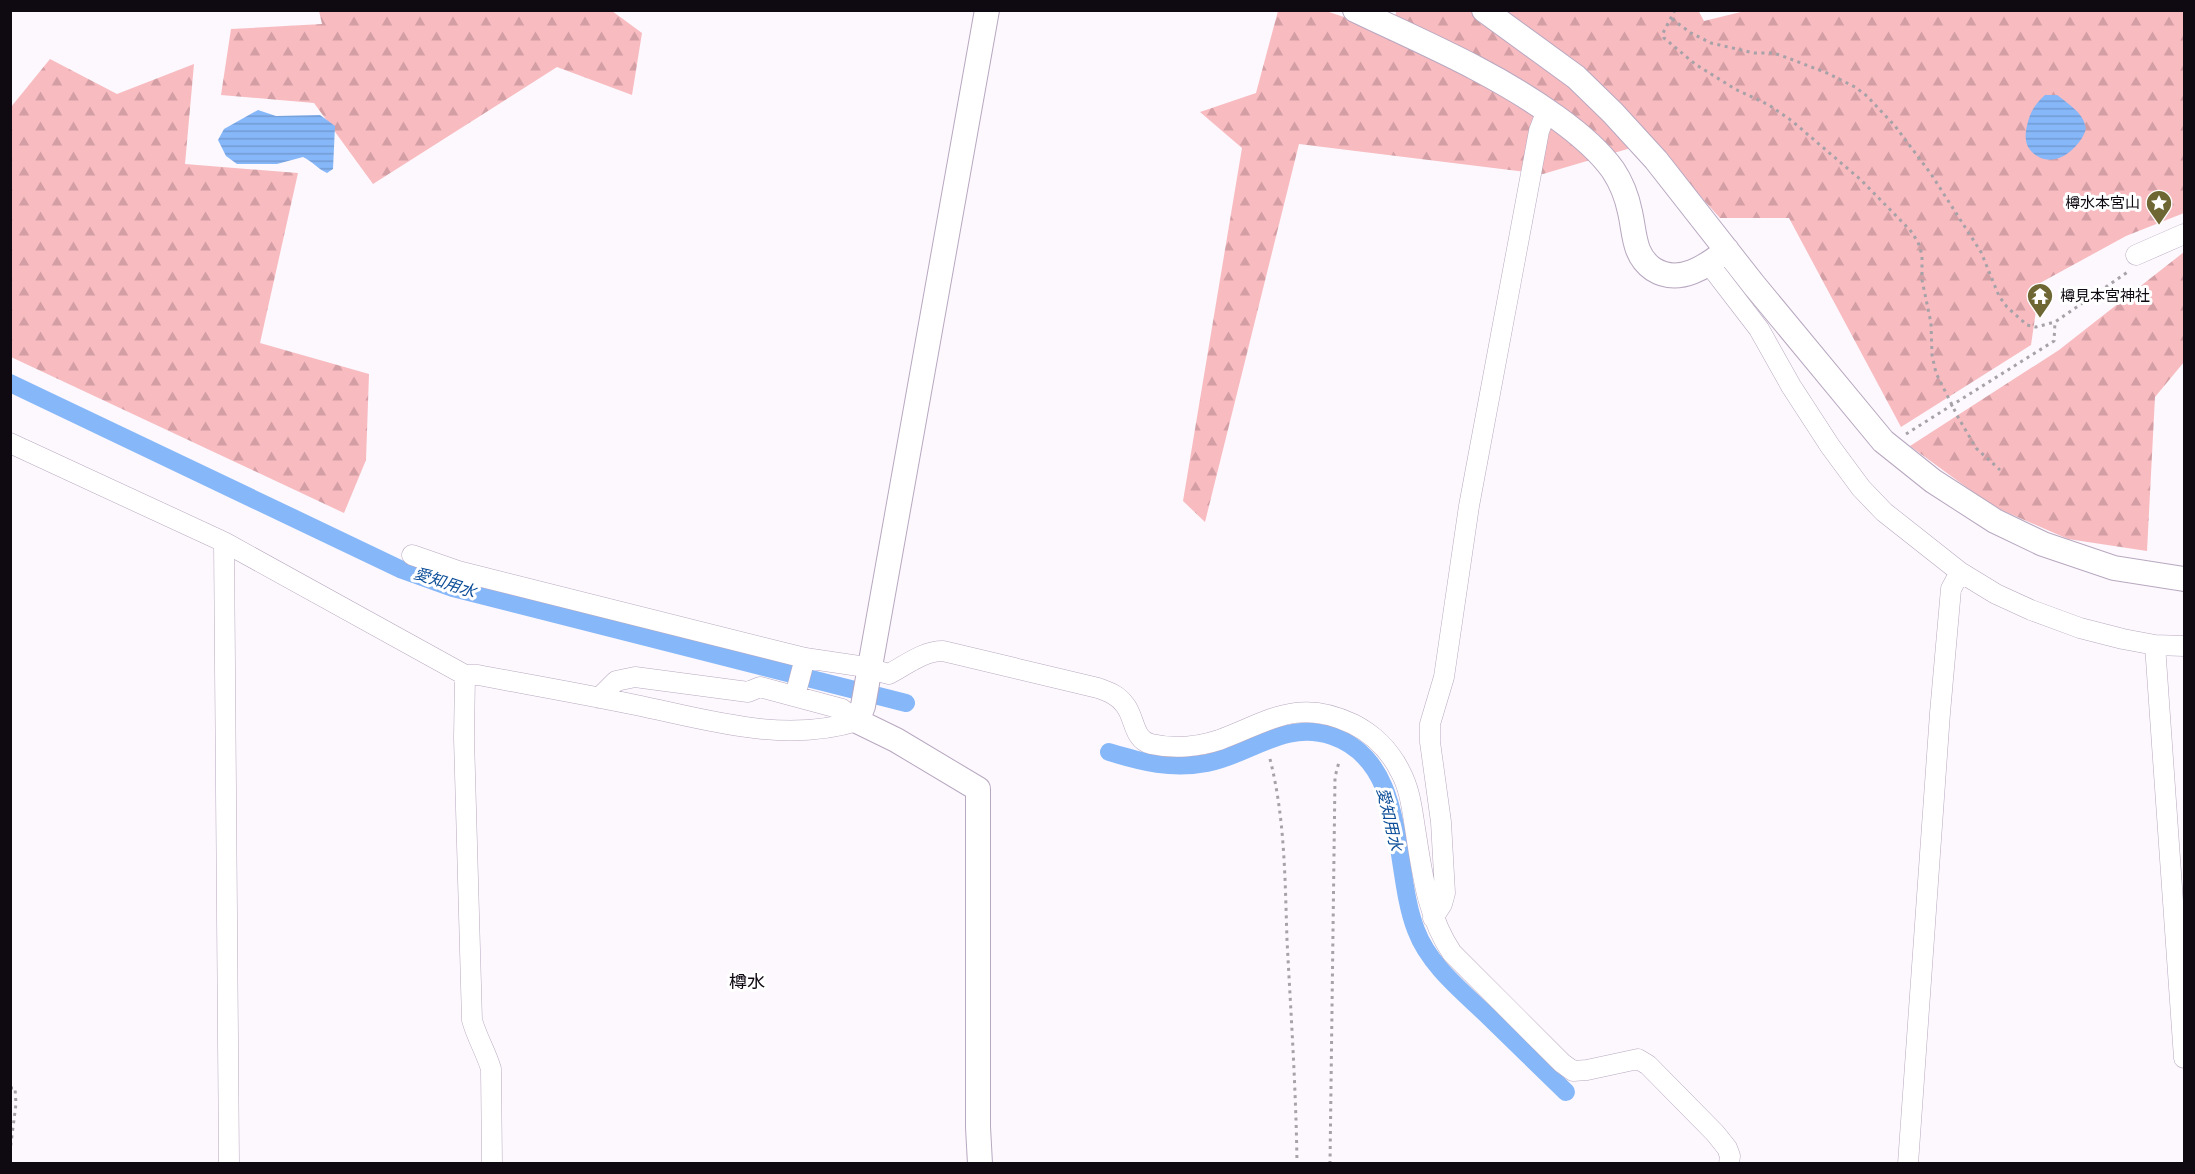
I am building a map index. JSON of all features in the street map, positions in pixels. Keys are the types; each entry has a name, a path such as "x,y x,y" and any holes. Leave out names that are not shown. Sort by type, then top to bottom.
{"street":[{"path":"10,442 224,542 465,675 478,675 755,729 809,730 840,726 860,713 869,671 987,10"},
{"path":"1355,10 1474,66 1547,110 1572,129 1612,169 1622,187 1630,212 1636,246 1645,262 1656,271 1674,275 1692,272 1718,257"},
{"path":"1484,10 1576,77 1656,160 1718,257 1791,386 1830,446 1862,488 1884,512 1960,572 1996,594 2031,610 2080,628 2155,645 2184,646"},
{"path":"1433,918 1442,904 1445,893 1441,822 1430,741 1430,724 1444,677 1469,506 1492,373 1539,131 1547,110"},
{"path":"2136,255 2184,234"},
{"path":"1718,257 1883,441 1933,481 1995,521 2043,544 2114,568 2184,579"},
{"path":"224,542 229,1164"},
{"path":"412,555 458,571 805,658 869,671 889,674 933,651 943,651 1098,688 1117,696 1127,707 1138,736 1149,744 1176,747 1200,745 1218,740 1257,722 1284,714 1305,712 1345,720 1375,739 1390,755 1401,773 1409,795 1425,887 1433,918 1452,953 1562,1063 1574,1071 1598,1069 1638,1059 1648,1065 1715,1133 1727,1148 1730,1156 1729,1164"},
{"path":"1908,1164 1948,611 1951,589 1960,572"},
{"path":"2155,645 2184,1059"},
{"path":"795,696 805,658"},
{"path":"465,675 464,738 472,1020 476,1036 491,1069 492,1164"},
{"path":"599,698 616,681 635,676 748,692 760,687 860,713 896,740 978,789 978,1127 980,1164"}],"path":[{"path":"1675,10 1663,33 1664,38 1695,64 1735,89 1769,105 1792,121 1861,180 1910,230 1918,242 1922,255 1922,280 1931,322 1932,354 1936,373 1976,448 2000,470"},
{"path":"1672,19 1691,33 1712,43 1754,53 1774,53 1827,73 1855,87 1867,96 1901,134 1971,233 1988,266 1999,296 2027,325 2036,327 2055,322 2136,266 2136,255"},
{"path":"1903,435 2054,340 2055,322"},
{"path":"1270,759 1285,862 1297,1164"},
{"path":"1330,1164 1335,777 1339,762"},
{"path":"10,1088 15,1088 16,1104 10,1152"}],"green space":[{"path":"1397,10 1698,10 1704,21 1749,10 2184,11 2184,213 2126,236 2040,283 2031,345 1901,427 1789,218 1720,218 1651,142 1543,174 1299,144 1205,522 1183,501 1242,148 1200,112 1256,93 1278,11 1326,11 1389,32"},
{"path":"319,11 612,11 642,33 632,95 557,67 373,184 314,103 221,95 231,29 322,24"},
{"path":"50,59 117,94 194,64 185,164 298,173 260,343 369,374 366,460 344,513 11,357 11,107"},
{"path":"2184,252 2184,362 2155,397 2147,551 2068,539 1992,506 1910,446 2059,350"}],"water":[{"path":"2045,95 2057,95 2069,104 2081,116 2086,127 2082,138 2072,150 2053,160 2039,157 2032,152 2026,140 2030,115"},
{"path":"258,110 276,116 320,115 335,126 333,169 327,173 303,157 277,164 237,164 226,156 218,140 224,129"}],"waterway":[{"name":"愛知用水","path":"10,383 400,569 453,588 906,703"},
{"name":"愛知用水","path":"1109,752 1157,764 1194,765 1223,759 1268,740 1299,732 1315,732 1332,736 1357,749 1374,769 1386,793 1394,820 1409,905 1416,930 1429,955 1447,977 1566,1092"}],"place":[{"name":"樽水本宮山","path":"2159,226"},
{"name":"樽見本宮神社","path":"2040,319"}],"district":[{"name":"樽水","path":"747,982"}]}
